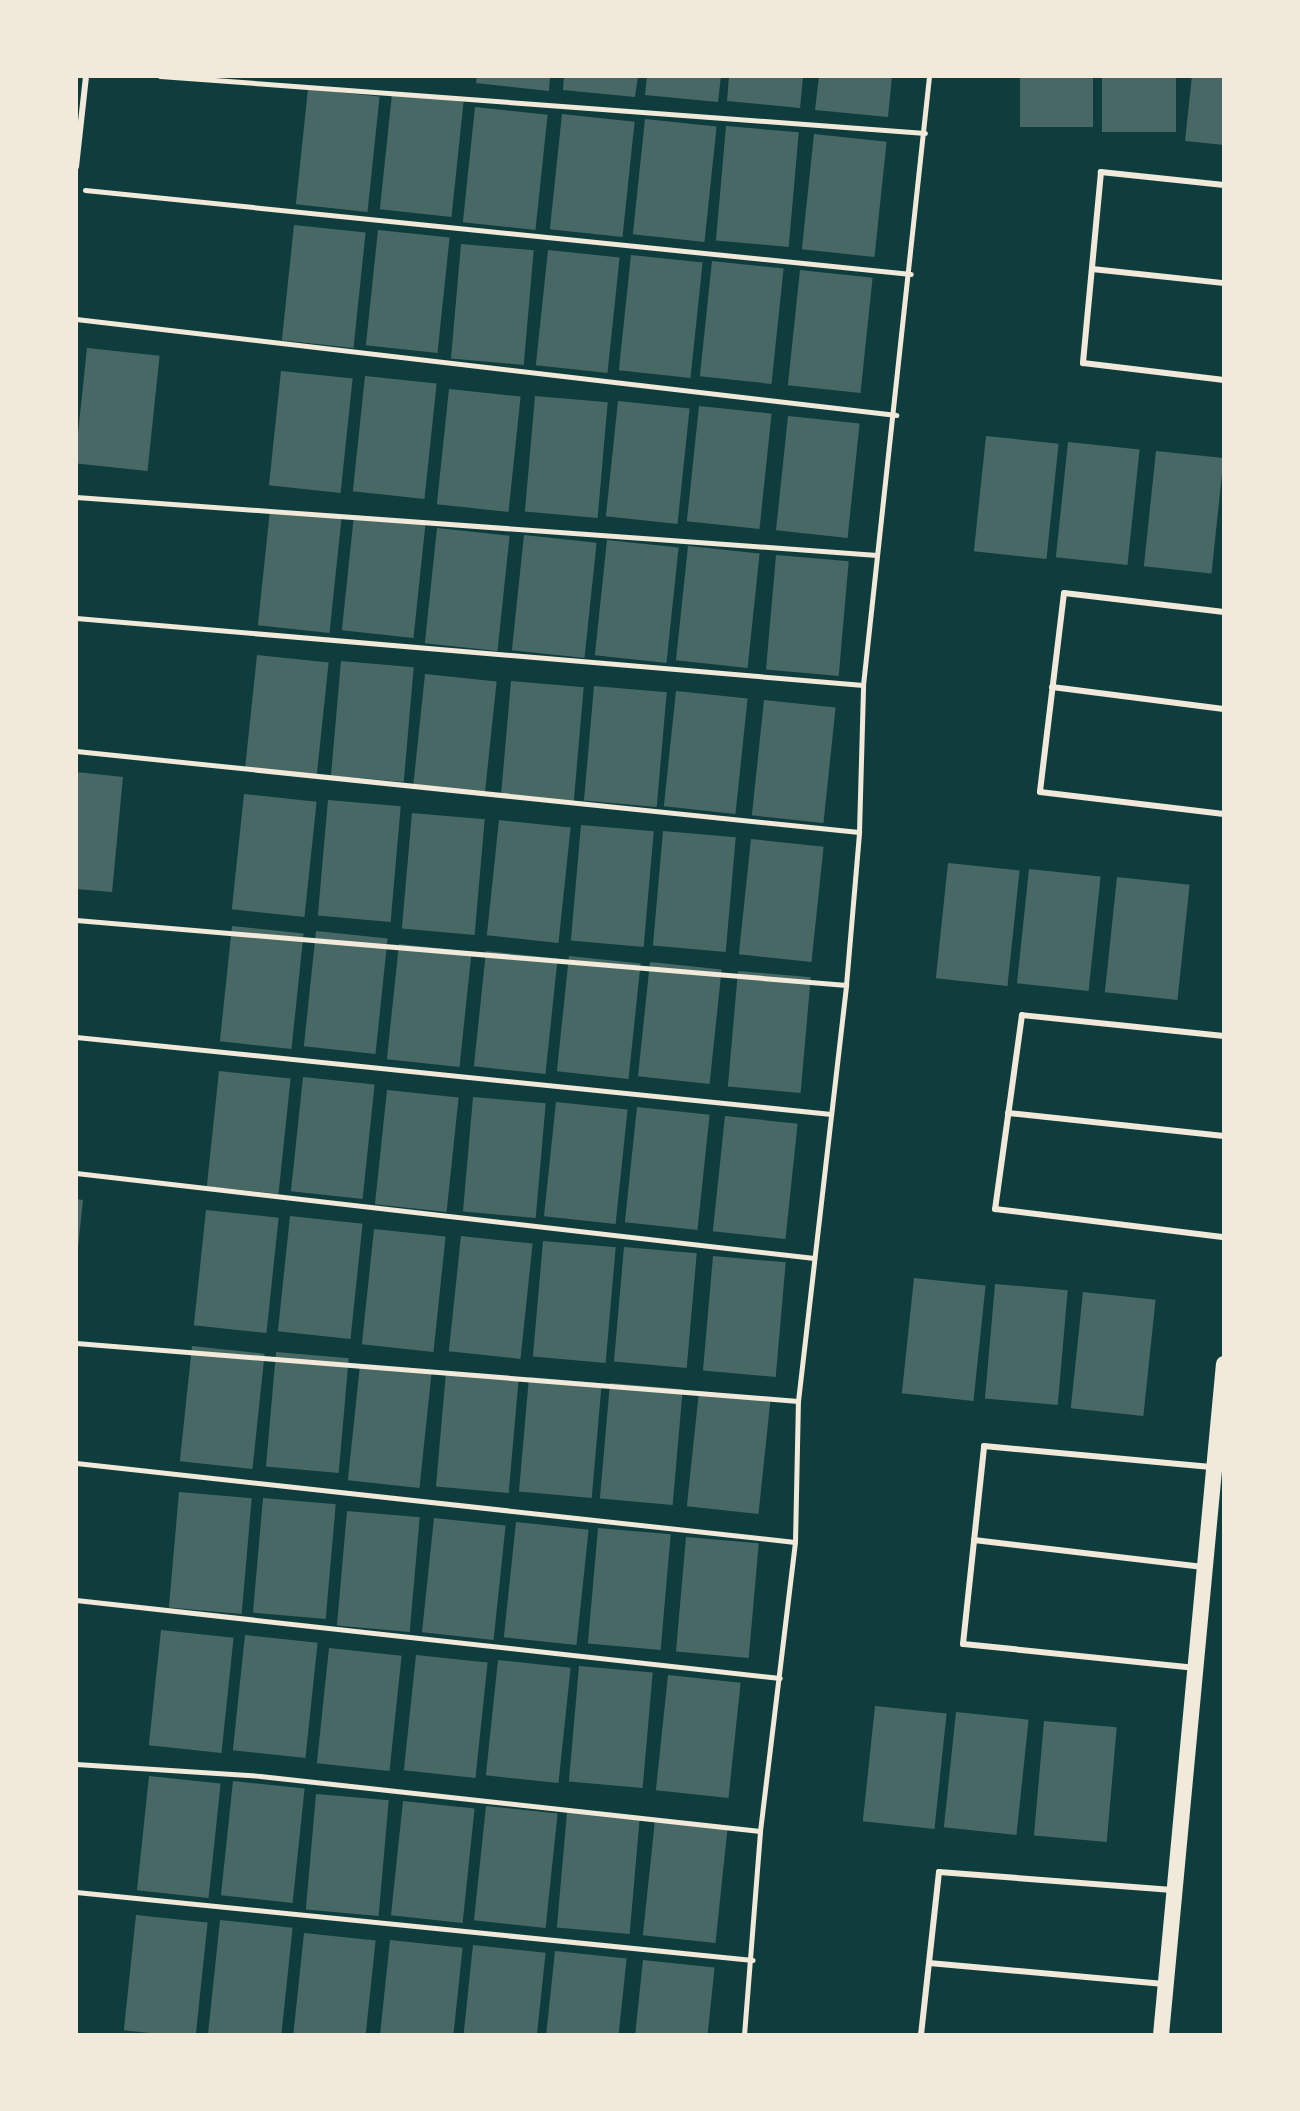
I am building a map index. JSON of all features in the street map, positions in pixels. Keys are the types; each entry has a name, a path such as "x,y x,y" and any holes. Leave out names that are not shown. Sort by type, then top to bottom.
{"main road":[{"path":"1161,2035 1224,1364"}],"lane":[{"path":"76,167 86,76"},
{"path":"1224,185 1101,172 1083,363 1224,380"},
{"path":"1092,269 1224,283"},
{"path":"1224,612 1064,593 1040,792 1224,814"},
{"path":"1052,687 1224,709"},
{"path":"1224,1036 1022,1015 995,1209 1224,1237"},
{"path":"1008,1113 1224,1136"},
{"path":"1196,1668 963,1644 984,1446 1214,1467"},
{"path":"974,1540 1205,1567"},
{"path":"921,2035 939,1872 1175,1890"},
{"path":"929,1963 1166,1984"}],"path":[{"path":"160,76 925,133"},
{"path":"744,2035 753,1960 760,1831 795,1542 798,1401 846,985 859,832 863,685 896,415 929,76"},
{"path":"76,189 911,274"},
{"path":"76,319 896,415"},
{"path":"76,497 877,555"},
{"path":"76,618 863,685"},
{"path":"76,751 859,832"},
{"path":"76,920 846,985"},
{"path":"76,1037 831,1114"},
{"path":"76,1173 814,1258"},
{"path":"76,1343 798,1401"},
{"path":"76,1463 795,1542"},
{"path":"76,1600 780,1678"},
{"path":"76,1764 260,1776 760,1831"},
{"path":"76,1892 753,1960"}],"building":[{"path":"477,76 550,76 549,91 476,83"},
{"path":"564,76 638,76 635,97 563,90"},
{"path":"647,76 721,76 718,102 645,95"},
{"path":"729,76 803,76 800,108 727,101"},
{"path":"819,76 892,76 888,117 815,110"},
{"path":"1020,76 1093,76 1093,127 1020,127"},
{"path":"1102,76 1176,76 1176,132 1102,132"},
{"path":"1192,76 1224,76 1224,145 1185,141"},
{"path":"308,89 380,97 367,212 296,204"},
{"path":"392,94 464,102 451,217 380,209"},
{"path":"475,107 548,115 535,230 463,222"},
{"path":"562,114 635,122 622,237 550,229"},
{"path":"645,119 717,127 704,242 633,234"},
{"path":"726,126 799,132 789,247 716,241"},
{"path":"814,134 887,142 874,257 802,249"},
{"path":"294,225 366,233 353,348 282,340"},
{"path":"378,230 450,238 437,353 366,345"},
{"path":"461,244 534,250 524,365 451,359"},
{"path":"548,250 620,258 607,373 536,365"},
{"path":"631,255 703,263 690,378 619,370"},
{"path":"712,261 784,269 771,384 700,376"},
{"path":"800,270 873,278 860,393 788,385"},
{"path":"87,348 160,356 147,471 76,463"},
{"path":"281,371 353,379 341,493 269,485"},
{"path":"365,376 437,384 424,499 353,491"},
{"path":"449,389 521,397 508,512 437,504"},
{"path":"535,396 608,402 598,518 525,512"},
{"path":"618,401 690,409 677,524 606,516"},
{"path":"699,406 772,414 759,529 687,521"},
{"path":"788,416 860,424 848,538 776,530"},
{"path":"986,436 1059,444 1046,559 974,551"},
{"path":"1068,442 1140,450 1127,565 1056,557"},
{"path":"1156,451 1224,458 1212,573 1144,566"},
{"path":"270,510 342,518 329,633 258,625"},
{"path":"354,515 426,523 413,638 342,630"},
{"path":"437,528 510,536 497,651 425,643"},
{"path":"524,535 597,543 584,658 512,650"},
{"path":"607,540 679,548 666,663 595,655"},
{"path":"688,546 760,554 748,668 676,660"},
{"path":"776,555 849,561 839,676 766,670"},
{"path":"257,655 329,663 316,778 245,770"},
{"path":"341,661 414,667 404,782 331,776"},
{"path":"425,674 497,682 485,796 413,788"},
{"path":"511,681 584,687 574,802 501,796"},
{"path":"594,686 667,692 657,807 584,801"},
{"path":"676,691 748,699 735,814 664,806"},
{"path":"764,700 836,708 823,823 752,815"},
{"path":"76,772 123,777 112,892 76,889"},
{"path":"244,794 317,802 304,917 232,909"},
{"path":"328,800 401,806 391,922 318,916"},
{"path":"412,813 485,819 475,935 402,929"},
{"path":"499,820 571,828 558,943 487,935"},
{"path":"581,825 654,831 644,947 571,941"},
{"path":"663,831 736,837 726,952 653,946"},
{"path":"751,839 824,847 811,962 739,954"},
{"path":"948,863 1020,871 1007,986 936,978"},
{"path":"1029,869 1101,877 1089,991 1017,983"},
{"path":"1117,877 1190,885 1177,1000 1105,992"},
{"path":"232,926 304,934 291,1049 220,1041"},
{"path":"316,931 388,939 375,1054 304,1046"},
{"path":"399,944 472,952 459,1067 387,1059"},
{"path":"486,951 558,959 545,1074 474,1066"},
{"path":"569,956 641,964 628,1079 557,1071"},
{"path":"650,962 722,970 710,1084 638,1076"},
{"path":"738,971 811,977 801,1093 728,1087"},
{"path":"219,1071 291,1079 278,1194 207,1186"},
{"path":"303,1077 375,1085 363,1199 291,1191"},
{"path":"387,1090 459,1098 447,1212 375,1204"},
{"path":"473,1097 546,1103 536,1218 463,1212"},
{"path":"556,1102 628,1110 616,1224 544,1216"},
{"path":"637,1107 710,1115 697,1230 625,1222"},
{"path":"725,1116 798,1124 785,1239 713,1231"},
{"path":"76,1199 83,1200 78,1247 76,1247"},
{"path":"206,1210 279,1218 266,1333 194,1325"},
{"path":"290,1216 363,1224 350,1339 278,1331"},
{"path":"374,1229 446,1237 433,1352 362,1344"},
{"path":"461,1236 533,1244 520,1359 449,1351"},
{"path":"543,1241 616,1247 606,1363 533,1357"},
{"path":"624,1247 697,1253 687,1368 614,1362"},
{"path":"713,1256 786,1262 776,1377 703,1371"},
{"path":"914,1278 986,1286 973,1401 902,1393"},
{"path":"995,1284 1068,1290 1058,1405 985,1399"},
{"path":"1083,1292 1156,1300 1143,1416 1071,1408"},
{"path":"192,1346 265,1354 252,1469 180,1461"},
{"path":"276,1352 349,1358 339,1473 266,1467"},
{"path":"360,1365 432,1373 419,1488 348,1480"},
{"path":"446,1372 519,1378 509,1493 436,1487"},
{"path":"529,1377 602,1383 592,1498 519,1492"},
{"path":"610,1383 683,1389 673,1505 600,1499"},
{"path":"699,1391 771,1399 758,1514 687,1506"},
{"path":"179,1492 252,1498 242,1614 169,1608"},
{"path":"263,1498 336,1504 326,1619 253,1613"},
{"path":"347,1511 420,1517 410,1632 337,1626"},
{"path":"434,1518 506,1526 494,1640 422,1632"},
{"path":"516,1522 589,1530 576,1645 504,1637"},
{"path":"598,1528 671,1534 661,1650 588,1644"},
{"path":"686,1537 759,1543 749,1658 676,1652"},
{"path":"161,1630 234,1638 221,1753 149,1745"},
{"path":"245,1635 318,1643 305,1758 233,1750"},
{"path":"329,1648 402,1656 389,1771 317,1763"},
{"path":"416,1655 488,1663 475,1778 404,1770"},
{"path":"498,1660 571,1668 558,1783 486,1775"},
{"path":"579,1666 653,1672 643,1788 569,1782"},
{"path":"668,1675 741,1683 728,1798 656,1790"},
{"path":"875,1706 947,1714 934,1829 863,1821"},
{"path":"956,1712 1029,1720 1016,1835 944,1827"},
{"path":"1044,1721 1117,1727 1107,1842 1034,1836"},
{"path":"149,1776 221,1784 209,1898 137,1890"},
{"path":"233,1781 305,1789 293,1903 221,1895"},
{"path":"316,1794 389,1800 379,1916 306,1910"},
{"path":"403,1801 475,1809 463,1923 391,1915"},
{"path":"486,1806 558,1814 546,1928 474,1920"},
{"path":"567,1812 640,1818 630,1934 557,1928"},
{"path":"655,1820 728,1828 715,1943 643,1935"},
{"path":"136,1915 208,1923 196,2035 124,2030"},
{"path":"220,1920 293,1928 281,2035 208,2035"},
{"path":"304,1933 376,1941 366,2035 293,2035"},
{"path":"390,1940 463,1948 453,2035 380,2035"},
{"path":"473,1945 546,1953 537,2035 464,2035"},
{"path":"555,1951 627,1959 619,2035 546,2035"},
{"path":"643,1960 715,1968 708,2035 635,2035"}]}
